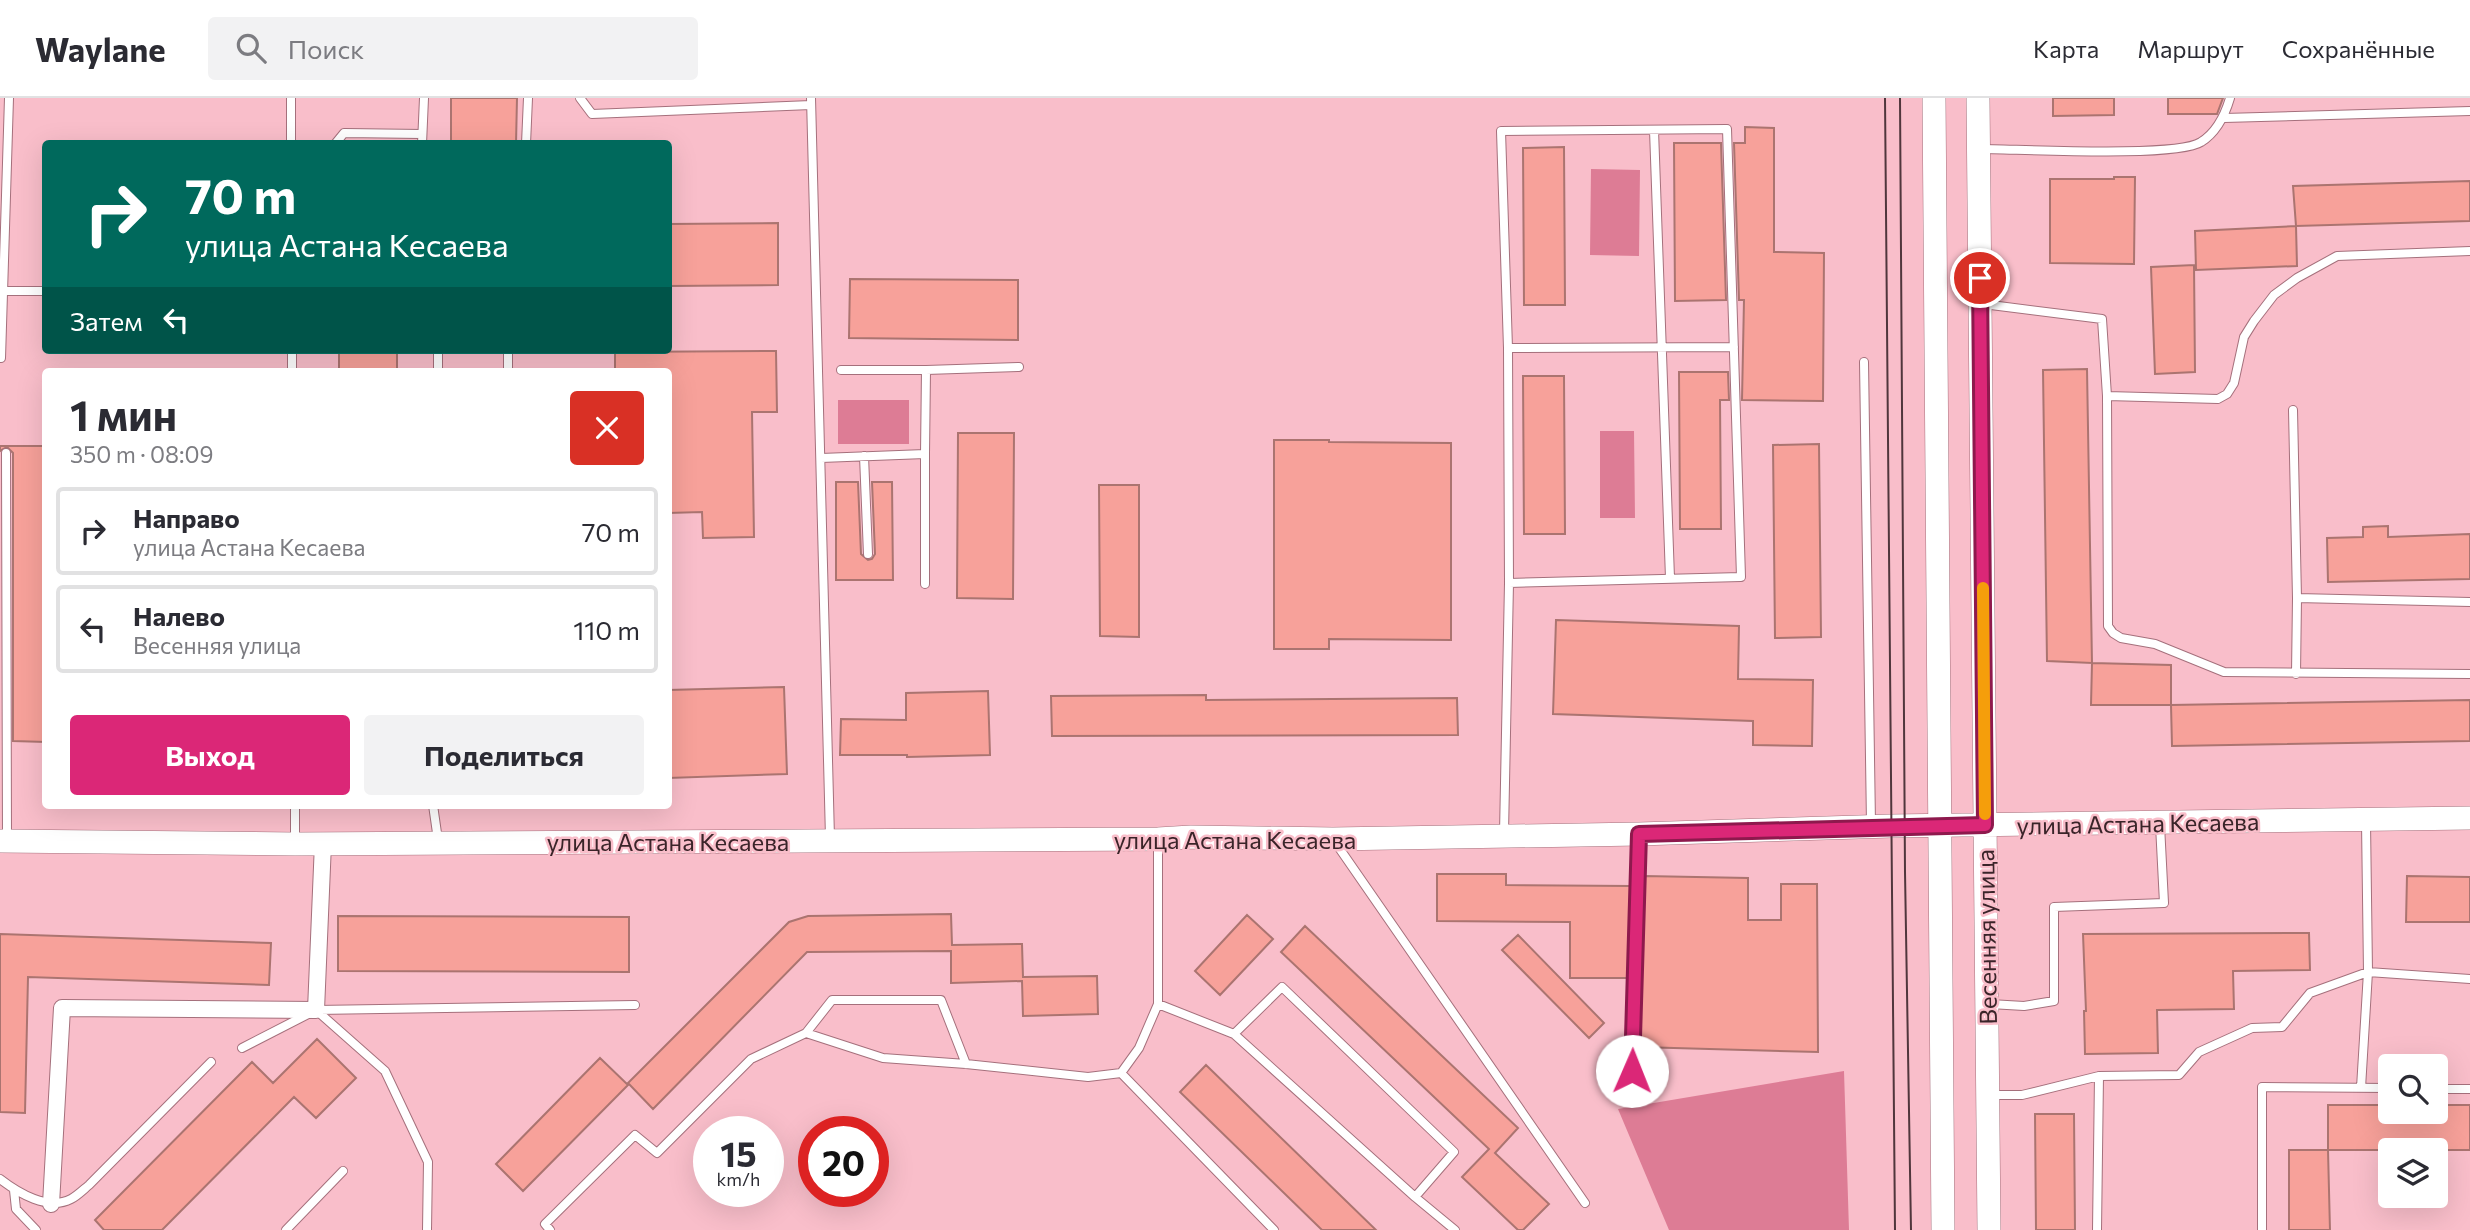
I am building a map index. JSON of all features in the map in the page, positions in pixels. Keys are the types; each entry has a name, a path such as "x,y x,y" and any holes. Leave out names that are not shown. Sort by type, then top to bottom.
{"street":[{"name":"Весенняя улица","path":"1934,98 1943,1230"},
{"name":"Весенняя улица","path":"1979,98 1989,1230"},
{"name":"улица Астана Кесаева","path":"3,841 295,844 1191,837 1333,839 1941,825 2470,818"},
{"path":"51,1204 62,1008 316,1010 323,843"}],"lane":[{"path":"1,358 9,98"},
{"path":"291,98 291,140"},
{"path":"422,140 424,98"},
{"path":"526,140 528,98"},
{"path":"580,98 592,114 811,102 830,841"},
{"path":"1979,149 2164,150 2200,143 2224,118 2230,98"},
{"path":"2224,118 2470,111"},
{"path":"1504,836 1509,583 1508,348 1501,131 1727,129 1741,577 1509,583"},
{"path":"1654,130 1670,578"},
{"path":"339,140 344,134 422,134"},
{"path":"2108,396 2218,399 2227,394 2234,383 2244,337 2274,295 2297,278 2337,256 2470,251"},
{"path":"1,291 42,291"},
{"path":"1980,304 2102,319 2108,396 2108,626 2113,633 2121,638 2155,644 2224,672 2470,674"},
{"path":"1508,348 1734,347"},
{"path":"1864,362 1871,827"},
{"path":"841,370 1019,367"},
{"path":"925,584 926,370"},
{"path":"2293,410 2296,674"},
{"path":"3,841 6,453"},
{"path":"821,458 925,454"},
{"path":"864,456 868,554"},
{"path":"2297,598 2470,602"},
{"path":"295,809 295,844"},
{"path":"434,809 438,843"},
{"path":"2361,1088 2368,972 2366,820"},
{"path":"1987,1003 2024,1006 2054,1001 2054,907 2164,903 2160,822"},
{"path":"1632,1071 1639,834"},
{"path":"806,1034 883,1058 1088,1077 1121,1073 1139,1048 1158,1004 1158,839"},
{"path":"1333,839 1585,1203"},
{"path":"1987,1095 2022,1096 2099,1076 2179,1075 2199,1052 2252,1028 2282,1027 2309,993 2368,972 2470,979"},
{"path":"1234,1034 1282,987 1454,1152 1415,1197"},
{"path":"551,1230 545,1224 635,1135 657,1153 751,1059 806,1034 832,1000 941,1000 966,1064"},
{"path":"1158,1004 1234,1034 1455,1230"},
{"path":"242,1048 316,1010 635,1005"},
{"path":"316,1010 385,1071 428,1162 427,1230"},
{"path":"0,1180 14,1190 51,1204 70,1199 89,1185 211,1062"},
{"path":"1121,1073 1275,1230"},
{"path":"2097,1230 2099,1076"},
{"path":"2262,1230 2262,1087 2378,1088"},
{"path":"2448,1089 2470,1089"},
{"path":"286,1230 343,1171"},
{"path":"14,1190 16,1209 36,1230"}],"shaded area":[{"path":"1591,169 1640,170 1639,256 1590,255"},
{"path":"838,400 909,400 909,444 838,444"},
{"path":"1600,431 1634,431 1635,518 1600,518"},
{"path":"1844,1071 1849,1230 1669,1230 1618,1109"}],"building":[{"path":"451,98 517,98 516,140 451,140"},
{"path":"2053,98 2114,98 2114,115 2053,116"},
{"path":"2168,98 2223,98 2217,114 2168,114"},
{"path":"1745,127 1774,128 1774,252 1824,253 1823,401 1742,400 1744,300 1739,300 1734,143 1745,143"},
{"path":"1674,143 1721,143 1726,300 1675,301"},
{"path":"1564,147 1565,305 1524,305 1523,148"},
{"path":"2135,177 2134,264 2050,263 2050,179"},
{"path":"2470,181 2470,221 2296,226 2293,186"},
{"path":"778,223 778,285 672,286 672,224"},
{"path":"2296,226 2297,266 2196,270 2195,231"},
{"path":"2194,265 2195,372 2155,374 2151,267"},
{"path":"850,279 1018,280 1018,340 849,338"},
{"path":"776,351 777,412 752,412 754,537 703,538 702,512 672,513 672,368 615,368 615,354 672,354 672,352"},
{"path":"339,354 397,354 397,368 339,368"},
{"path":"2087,369 2092,663 2047,661 2043,370"},
{"path":"1679,372 1728,372 1729,400 1720,400 1721,529 1680,529"},
{"path":"1523,376 1564,376 1565,534 1524,534"},
{"path":"958,433 1014,433 1013,599 957,598"},
{"path":"1274,440 1451,443 1451,640 1329,639 1329,649 1274,649"},
{"path":"1819,444 1821,637 1775,638 1773,445"},
{"path":"0,446 42,446 42,742 13,741 13,453 7,447 0,451"},
{"path":"836,482 858,482 861,554 868,560 875,554 872,482 892,482 893,580 836,580"},
{"path":"1099,485 1139,485 1139,637 1100,636"},
{"path":"2388,526 2388,537 2470,534 2470,579 2328,582 2327,538 2363,537 2363,527"},
{"path":"1556,620 1739,626 1738,679 1813,680 1812,746 1753,745 1753,721 1553,714"},
{"path":"2092,663 2171,665 2171,705 2091,705"},
{"path":"784,687 787,774 672,778 672,690"},
{"path":"988,691 990,755 840,755 841,719 906,720 906,693"},
{"path":"1206,695 1206,700 1457,698 1458,735 1052,736 1051,696"},
{"path":"2470,700 2470,741 2172,746 2171,705"},
{"path":"1437,874 1506,874 1506,885 1630,886 1628,978 1570,978 1570,922 1437,921"},
{"path":"1644,876 1748,878 1748,920 1781,920 1781,884 1817,884 1818,1052 1639,1047"},
{"path":"2407,876 2470,877 2470,922 2406,922"},
{"path":"951,914 952,945 1022,944 1023,977 1097,976 1098,1014 1023,1016 1022,981 951,983 951,951 807,952 653,1109 628,1083 789,922 808,916"},
{"path":"1247,915 1273,939 1220,995 1195,971"},
{"path":"338,916 629,917 629,972 338,971"},
{"path":"1305,926 1518,1128 1495,1153 1549,1204 1523,1230 1518,1230 1462,1177 1489,1149 1281,952"},
{"path":"2309,933 2310,970 2233,971 2234,1009 2157,1010 2158,1053 2085,1054 2083,934"},
{"path":"0,934 271,943 269,985 28,977 25,1113 0,1112"},
{"path":"1518,935 1604,1023 1589,1038 1502,950"},
{"path":"317,1039 356,1078 316,1118 294,1097 162,1230 104,1230 95,1220 252,1062 273,1083"},
{"path":"600,1058 628,1085 523,1191 496,1164"},
{"path":"1206,1065 1376,1230 1322,1230 1180,1092"},
{"path":"2328,1105 2378,1105 2378,1124 2448,1124 2448,1105 2470,1105 2470,1150 2448,1150 2448,1138 2378,1138 2378,1150 2328,1150"},
{"path":"2035,1114 2074,1114 2075,1230 2036,1230"},
{"path":"2289,1150 2328,1150 2330,1230 2289,1230"}],"tram line":[{"path":"1885,98 1895,1230"},
{"path":"1900,98 1905,872 1911,1230"}],"slow traffic":[{"path":"1983,588 1985,814"}],"route":[{"path":"1632,1071 1639,834 1985,825 1980,278"}]}
